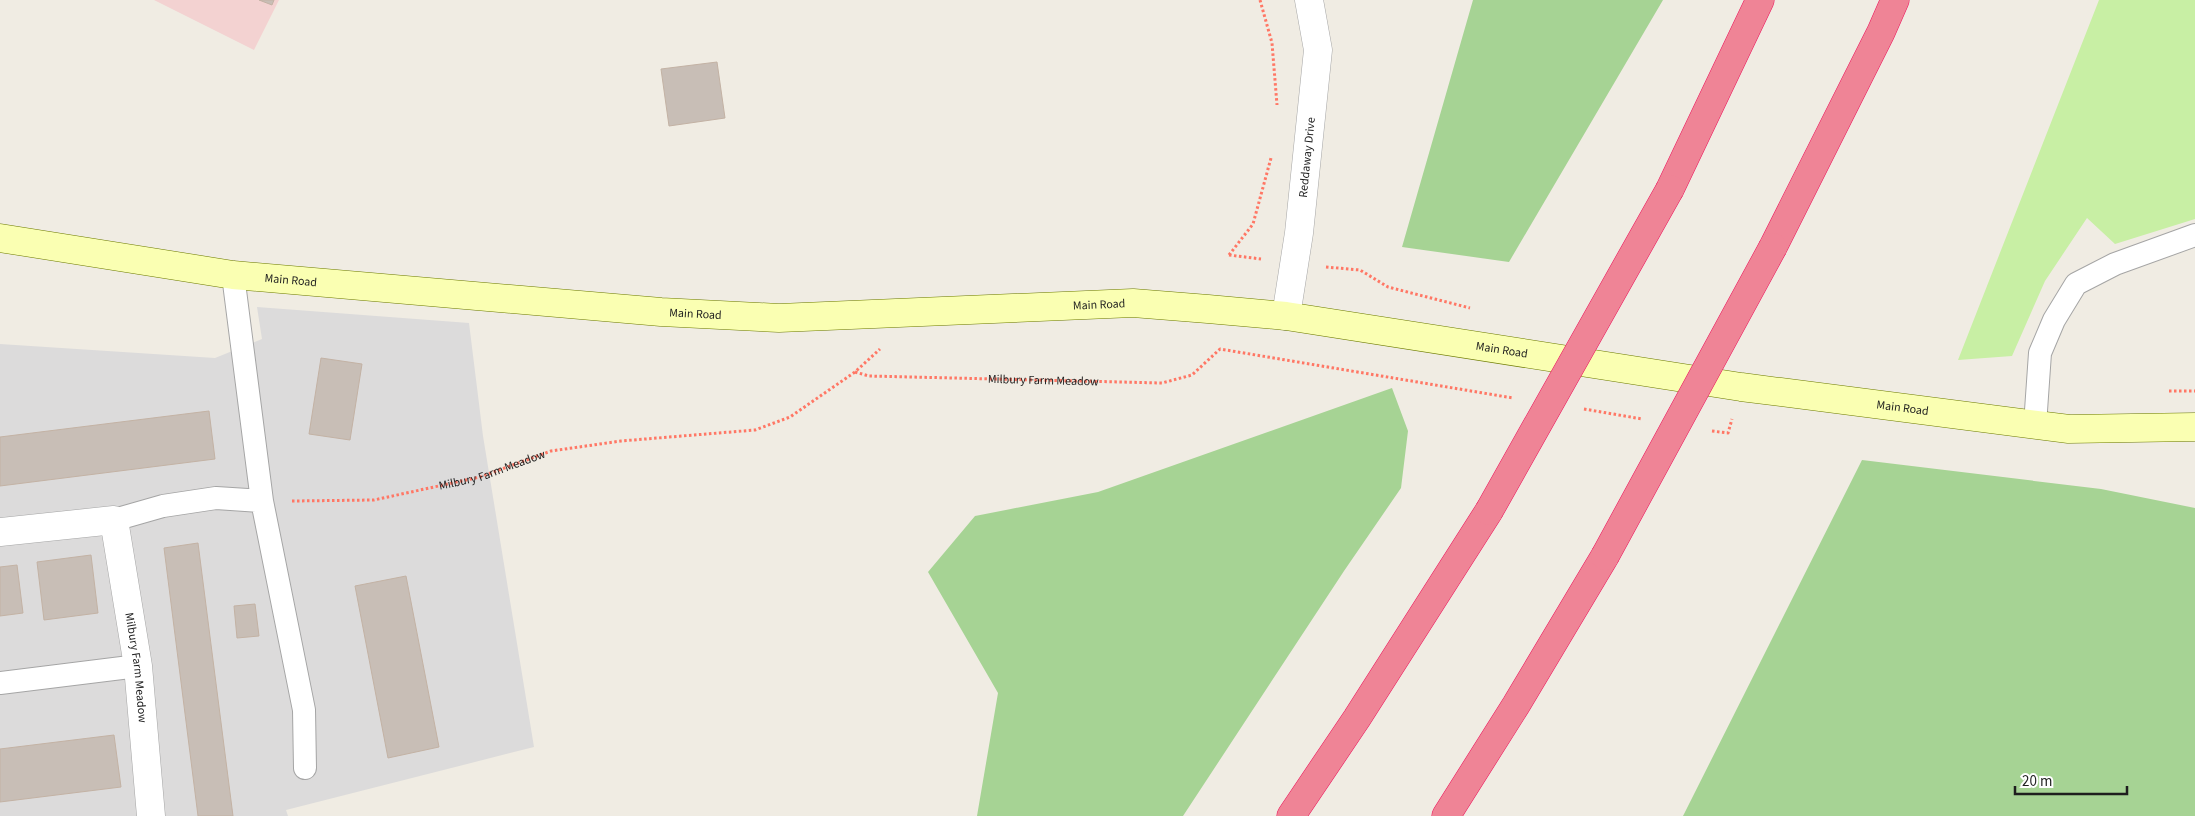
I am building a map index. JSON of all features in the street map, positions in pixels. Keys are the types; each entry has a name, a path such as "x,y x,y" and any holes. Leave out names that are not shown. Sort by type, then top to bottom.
{"highway":[{"path":"1291,816 1357,718 1489,511 1670,189 1760,0"},
{"path":"1446,816 1516,705 1605,556 1773,247 1881,32 1895,0"}],"street":[{"name":"Reddaway Drive","path":"1286,316 1299,233 1318,50 1309,0"},
{"name":"Main Road","path":"0,238 233,275 661,312 779,318 1133,303 1286,316 1741,387 2035,425 2069,429 2195,427"},
{"path":"0,532 114,520"},
{"name":"Milbury Farm Meadow","path":"114,520 138,666 151,816 146,816"}],"lane":[{"path":"2035,425 2040,353 2054,320 2076,284 2115,264 2195,236"},
{"path":"233,275 262,501 304,710 305,768"},
{"path":"114,520 163,506 216,498 262,501"},
{"path":"0,683 138,666"}],"path":[{"path":"1260,0 1272,43 1277,110"},
{"path":"1274,148 1253,224 1229,255 1360,270 1388,288 1472,309"},
{"name":"Milbury Farm Meadow","path":"262,501 374,500 480,477 551,452 621,441 755,430 790,417 855,372 886,342 902,313"},
{"name":"Milbury Farm Meadow","path":"855,372 869,376 1162,383 1192,375 1220,349 1514,398"},
{"path":"1709,430 1728,433 1741,387"},
{"path":"1582,409 1650,420"}],"shaded area":[{"path":"154,0 279,0 254,50"},
{"path":"257,307 469,323 483,436 534,747 286,810 288,816 0,816 0,344 215,358 262,339"}],"green space":[{"path":"1473,0 1663,0 1509,262 1402,247"},
{"path":"2099,0 2195,0 2195,219 2115,244 2087,218 2045,281 2012,356 1958,360"},
{"path":"1392,388 1408,431 1401,488 1344,571 1183,816 977,816 998,693 928,572 975,516 1098,492"},
{"path":"1862,460 2101,489 2195,508 2195,816 1683,816"}],"building":[{"path":"259,0 274,0 272,5"},
{"path":"717,62 725,118 669,126 661,69"},
{"path":"321,358 362,364 350,440 309,434"},
{"path":"209,411 215,459 0,486 0,437"},
{"path":"198,543 233,816 198,816 164,548"},
{"path":"91,555 98,613 44,620 37,562"},
{"path":"17,565 23,613 0,616 0,567"},
{"path":"406,576 439,747 388,758 355,586"},
{"path":"255,604 259,636 237,638 234,606"},
{"path":"114,735 121,787 0,802 0,749"}]}
